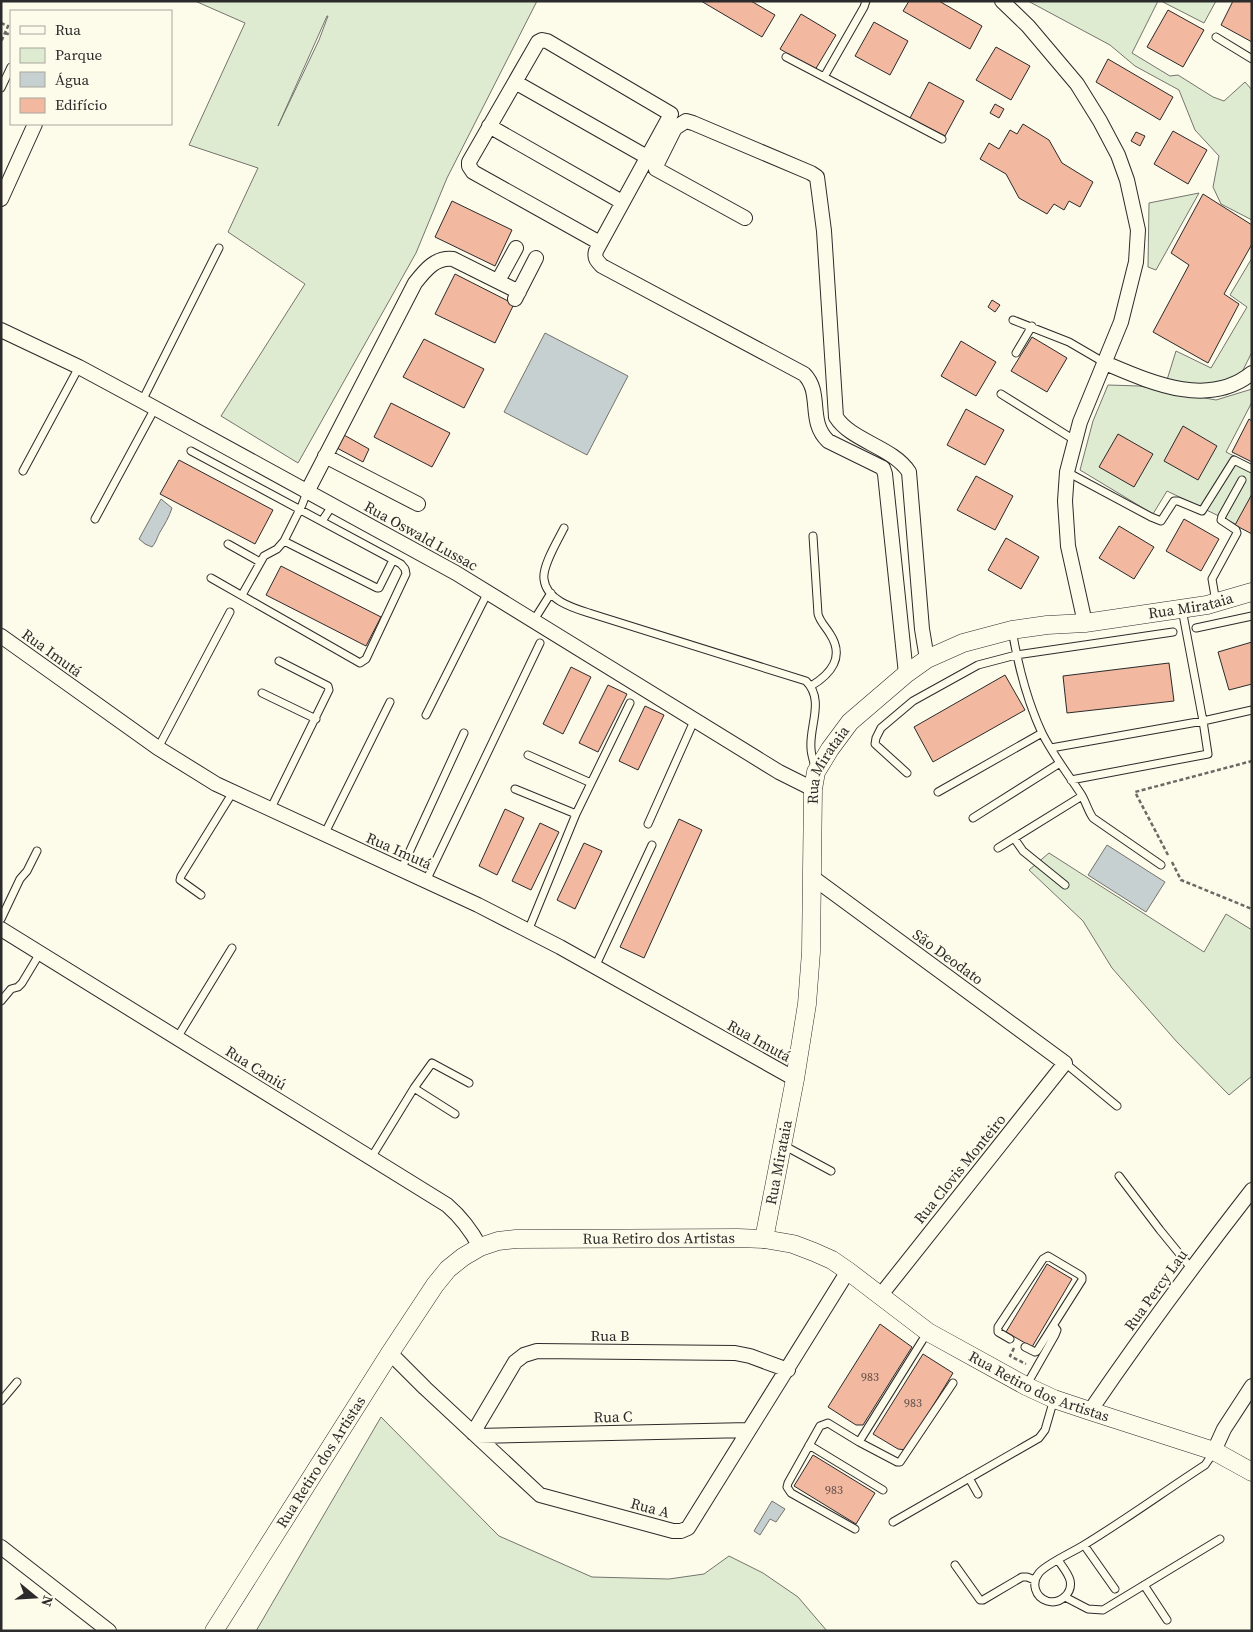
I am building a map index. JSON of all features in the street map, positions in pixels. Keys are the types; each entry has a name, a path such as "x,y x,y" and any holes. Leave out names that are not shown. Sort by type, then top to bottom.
{"street":[{"path":"1002,1 1028,26 1077,84 1100,121 1118,154 1138,230 1136,262 1122,322 1080,422 1067,472 1065,501 1068,546 1085,623"},
{"path":"600,243 470,169 469,162 489,126 538,42 542,40 670,112 670,116 600,243 595,256 602,266 804,374 812,386 817,425 821,435 828,441 883,468 906,674"},
{"path":"515,82 647,157"},
{"path":"745,218 656,169 675,128 686,121 693,123 817,177 824,231 836,417 844,426 900,461 909,472 922,629 927,659"},
{"path":"1,200 35,125"},
{"path":"489,126 622,202"},
{"path":"498,281 516,248"},
{"path":"307,492 415,283 427,268 444,258 454,258 498,281 517,295 536,258"},
{"name":"Rua Oswald Lussac","path":"2,331 79,367 222,443 332,506 456,573 779,772 813,789"},
{"path":"1105,364 1152,382 1197,391 1234,384 1252,373"},
{"path":"325,456 418,504"},
{"name":"Rua Mirataia","path":"764,1239 795,1080 808,996 811,952 813,789 816,772 850,722 906,674 927,659 963,643 1012,630 1047,625 1085,623 1181,609 1252,592"},
{"name":"Rua Imutá","path":"1,636 158,748 216,784 478,905 595,967 795,1080"},
{"name":"São Deodato","path":"812,877 1065,1063"},
{"name":"Rua Caniú","path":"1,929 447,1206 466,1223 480,1247"},
{"name":"Rua Clovis Monteiro","path":"880,1296 1065,1063"},
{"name":"Rua Percy Lau","path":"1090,1411 1191,1268 1252,1190"},
{"name":"Rua Retiro dos Artistas","path":"214,1631 435,1284 463,1256 480,1247 516,1238 764,1239 793,1244 832,1260 928,1332 1026,1386 1090,1411 1214,1451 1252,1472"},
{"name":"Rua A","path":"390,1352 540,1495 673,1531 681,1531 688,1528 848,1271"},
{"name":"Rua B","path":"475,1434 515,1362 524,1354 537,1351 735,1353 750,1356 788,1370"},
{"path":"1214,1451 1224,1429 1252,1386"},
{"name":"Rua C","path":"475,1434 749,1430"},
{"path":"1,1547 109,1631"}],"lane":[{"path":"824,77 866,1"},
{"path":"1216,37 1252,58"},
{"path":"786,57 942,139"},
{"path":"1,88 10,69"},
{"path":"142,401 219,248"},
{"path":"1013,320 1069,342 1105,364"},
{"path":"1016,353 1032,326"},
{"path":"23,470 79,367"},
{"path":"1000,394 1076,441"},
{"path":"95,519 155,408"},
{"path":"191,451 393,560 405,569 406,574 366,659 360,663 211,578"},
{"path":"1067,472 1161,521 1174,501 1202,511 1234,460 1252,469"},
{"path":"1216,602 1212,579 1237,533 1236,530 1221,520 1242,480"},
{"path":"242,595 264,556 277,549 284,541 307,492"},
{"path":"322,521 332,506"},
{"path":"564,528 546,567 544,580 551,593 561,602 806,681 811,686 816,713 810,748 816,772"},
{"path":"811,686 823,679 833,667 837,646 830,633 819,620 813,536"},
{"path":"284,541 377,588 380,588 393,560"},
{"path":"228,544 260,562"},
{"path":"426,714 481,602 488,592"},
{"path":"534,620 551,593"},
{"path":"1071,780 1208,754 1181,609"},
{"path":"158,748 230,612"},
{"path":"1196,628 1252,616"},
{"path":"1012,630 1016,655 1025,688 1042,733 1094,818 1161,865"},
{"path":"907,773 875,744 881,728 913,702 978,665 1016,655 1174,632"},
{"path":"426,881 540,643"},
{"path":"270,810 329,690 328,686 279,660"},
{"path":"262,693 316,719"},
{"path":"324,835 390,702"},
{"path":"528,931 576,814 630,703"},
{"path":"1051,748 1203,721 1252,710"},
{"path":"648,824 694,720"},
{"path":"401,870 464,733"},
{"path":"938,792 1042,733"},
{"path":"528,755 591,783"},
{"path":"973,818 1060,763"},
{"path":"515,789 576,814"},
{"path":"200,895 182,883 180,880 181,876 233,792"},
{"path":"998,848 1082,796"},
{"path":"1014,838 1023,851 1065,884"},
{"path":"595,967 652,845"},
{"path":"1,919 20,879 27,871 37,851"},
{"path":"178,1038 232,948"},
{"path":"1,1001 11,989 18,987 22,983 40,952"},
{"path":"371,1158 414,1088 432,1063 469,1083"},
{"path":"1065,1063 1117,1106"},
{"path":"414,1088 455,1114"},
{"path":"782,1145 831,1171"},
{"path":"1119,1176 1191,1268"},
{"path":"1010,1339 998,1332 998,1327 1043,1259 1048,1256 1082,1277 1082,1280 1038,1351 1035,1352 1025,1347"},
{"path":"1026,1386 1055,1335 1057,1330 1054,1326"},
{"path":"860,1442 928,1332"},
{"path":"1,1402 17,1382"},
{"path":"855,1529 791,1493 787,1487 820,1426 828,1423 900,1462 953,1383"},
{"path":"893,1522 968,1478 1041,1441 1054,1398"},
{"path":"809,1445 883,1490"},
{"path":"1058,1560 1070,1579 1070,1588 1065,1597 1057,1602 1048,1602 1040,1597 1035,1589 1035,1580 1040,1572 1058,1560 1084,1545 1205,1464 1214,1451"},
{"path":"968,1478 978,1494"},
{"path":"1065,1597 1088,1609 1103,1610 1220,1539"},
{"path":"1084,1545 1115,1589"},
{"path":"955,1565 980,1600 1022,1577 1035,1580"},
{"path":"1144,1585 1167,1620"}],"path":[{"path":"1,23 8,26 1,42"},
{"path":"5,33 10,35"},
{"path":"1252,761 1135,792 1181,880 1252,909"},
{"path":"1011,1354 1010,1356 1036,1369"}],"green space":[{"path":"195,1 537,1 447,178 416,253 298,463 221,416 305,284 228,232 258,168 189,145 245,23","holes":["328,16 319,40 278,126"]},
{"path":"1028,1 1158,1 1132,53 1170,76 1178,75 1213,97 1224,101 1245,82 1252,90 1252,220 1221,204 1213,187 1219,156 1195,130 1179,90 1135,66 1110,45"},
{"path":"1161,1 1216,1 1204,23"},
{"path":"1199,193 1156,270 1148,267 1149,203"},
{"path":"1252,258 1252,352 1239,378 1216,385 1166,383 1176,351 1211,368 1247,307 1230,295"},
{"path":"1108,385 1139,386 1216,400 1252,389 1252,402 1226,452 1252,465 1252,532 1167,491 1153,514 1080,470 1093,421"},
{"path":"1049,853 1204,952 1226,914 1252,930 1252,1076 1229,1095 1177,1042 1112,968 1083,921 1029,870"},
{"path":"381,1417 499,1536 592,1577 669,1579 704,1574 729,1556 763,1573 798,1597 827,1631 256,1631"}],"water":[{"path":"545,333 628,376 587,455 504,412"},
{"path":"161,499 172,508 152,547 139,539"},
{"path":"1107,845 1165,882 1146,912 1088,875"},
{"path":"772,1501 785,1509 776,1522 770,1519 760,1535 754,1531"}],"building":[{"path":"701,1 751,1 775,15 762,37"},
{"path":"909,1 939,1 982,26 970,49 903,11"},
{"path":"1233,1 1252,1 1252,42 1221,25"},
{"path":"1168,10 1204,30 1183,67 1147,47"},
{"path":"801,14 836,35 815,70 780,49"},
{"path":"874,22 908,41 890,75 855,56"},
{"path":"996,47 1030,66 1011,100 976,80"},
{"path":"1108,59 1173,97 1160,120 1096,82"},
{"path":"929,82 964,101 945,136 910,118"},
{"path":"995,104 1004,109 999,118 990,113"},
{"path":"1023,124 1049,140 1062,163 1093,182 1080,207 1069,201 1064,210 1054,204 1047,214 1019,198 1006,174 980,159 989,143 999,149 1010,130 1017,134"},
{"path":"1173,131 1207,150 1188,184 1154,164"},
{"path":"1136,132 1145,136 1140,146 1131,141"},
{"path":"1203,194 1252,225 1252,244 1224,294 1239,304 1208,363 1153,332 1189,265 1171,253"},
{"path":"452,201 512,230 495,266 435,237"},
{"path":"455,274 514,304 495,343 435,314"},
{"path":"992,300 1000,305 995,312 988,307"},
{"path":"1032,337 1067,358 1047,392 1011,371"},
{"path":"424,339 484,369 464,408 403,377"},
{"path":"961,341 996,362 976,396 941,376"},
{"path":"391,403 450,433 432,467 374,437"},
{"path":"966,409 1004,430 985,465 947,445"},
{"path":"1249,419 1252,421 1252,462 1232,452"},
{"path":"1183,426 1217,446 1198,480 1164,461"},
{"path":"1118,434 1153,454 1134,487 1099,467"},
{"path":"344,435 369,449 363,462 337,448"},
{"path":"179,460 273,510 255,544 160,494"},
{"path":"976,476 1013,496 995,530 957,510"},
{"path":"1252,494 1252,534 1235,525"},
{"path":"1184,519 1219,539 1201,571 1166,551"},
{"path":"1119,526 1154,547 1134,579 1099,558"},
{"path":"1006,538 1039,557 1021,589 988,570"},
{"path":"281,566 381,617 366,646 266,595"},
{"path":"1252,642 1252,684 1229,690 1218,652"},
{"path":"1169,663 1174,701 1067,713 1063,676"},
{"path":"571,667 591,677 563,734 543,724"},
{"path":"1005,675 1025,710 933,762 914,727"},
{"path":"608,685 627,694 598,752 579,743"},
{"path":"645,706 664,715 638,770 619,761"},
{"path":"505,809 524,818 497,875 479,866"},
{"path":"679,819 702,830 644,958 620,947"},
{"path":"540,823 559,832 531,890 512,881"},
{"path":"584,843 602,851 575,909 557,900"},
{"path":"1047,1264 1072,1279 1032,1347 1006,1332"},
{"path":"880,1324 912,1347 863,1425 856,1425 828,1407"},
{"path":"923,1354 953,1373 906,1450 898,1449 873,1434"},
{"path":"813,1455 875,1493 856,1524 794,1486"}]}
